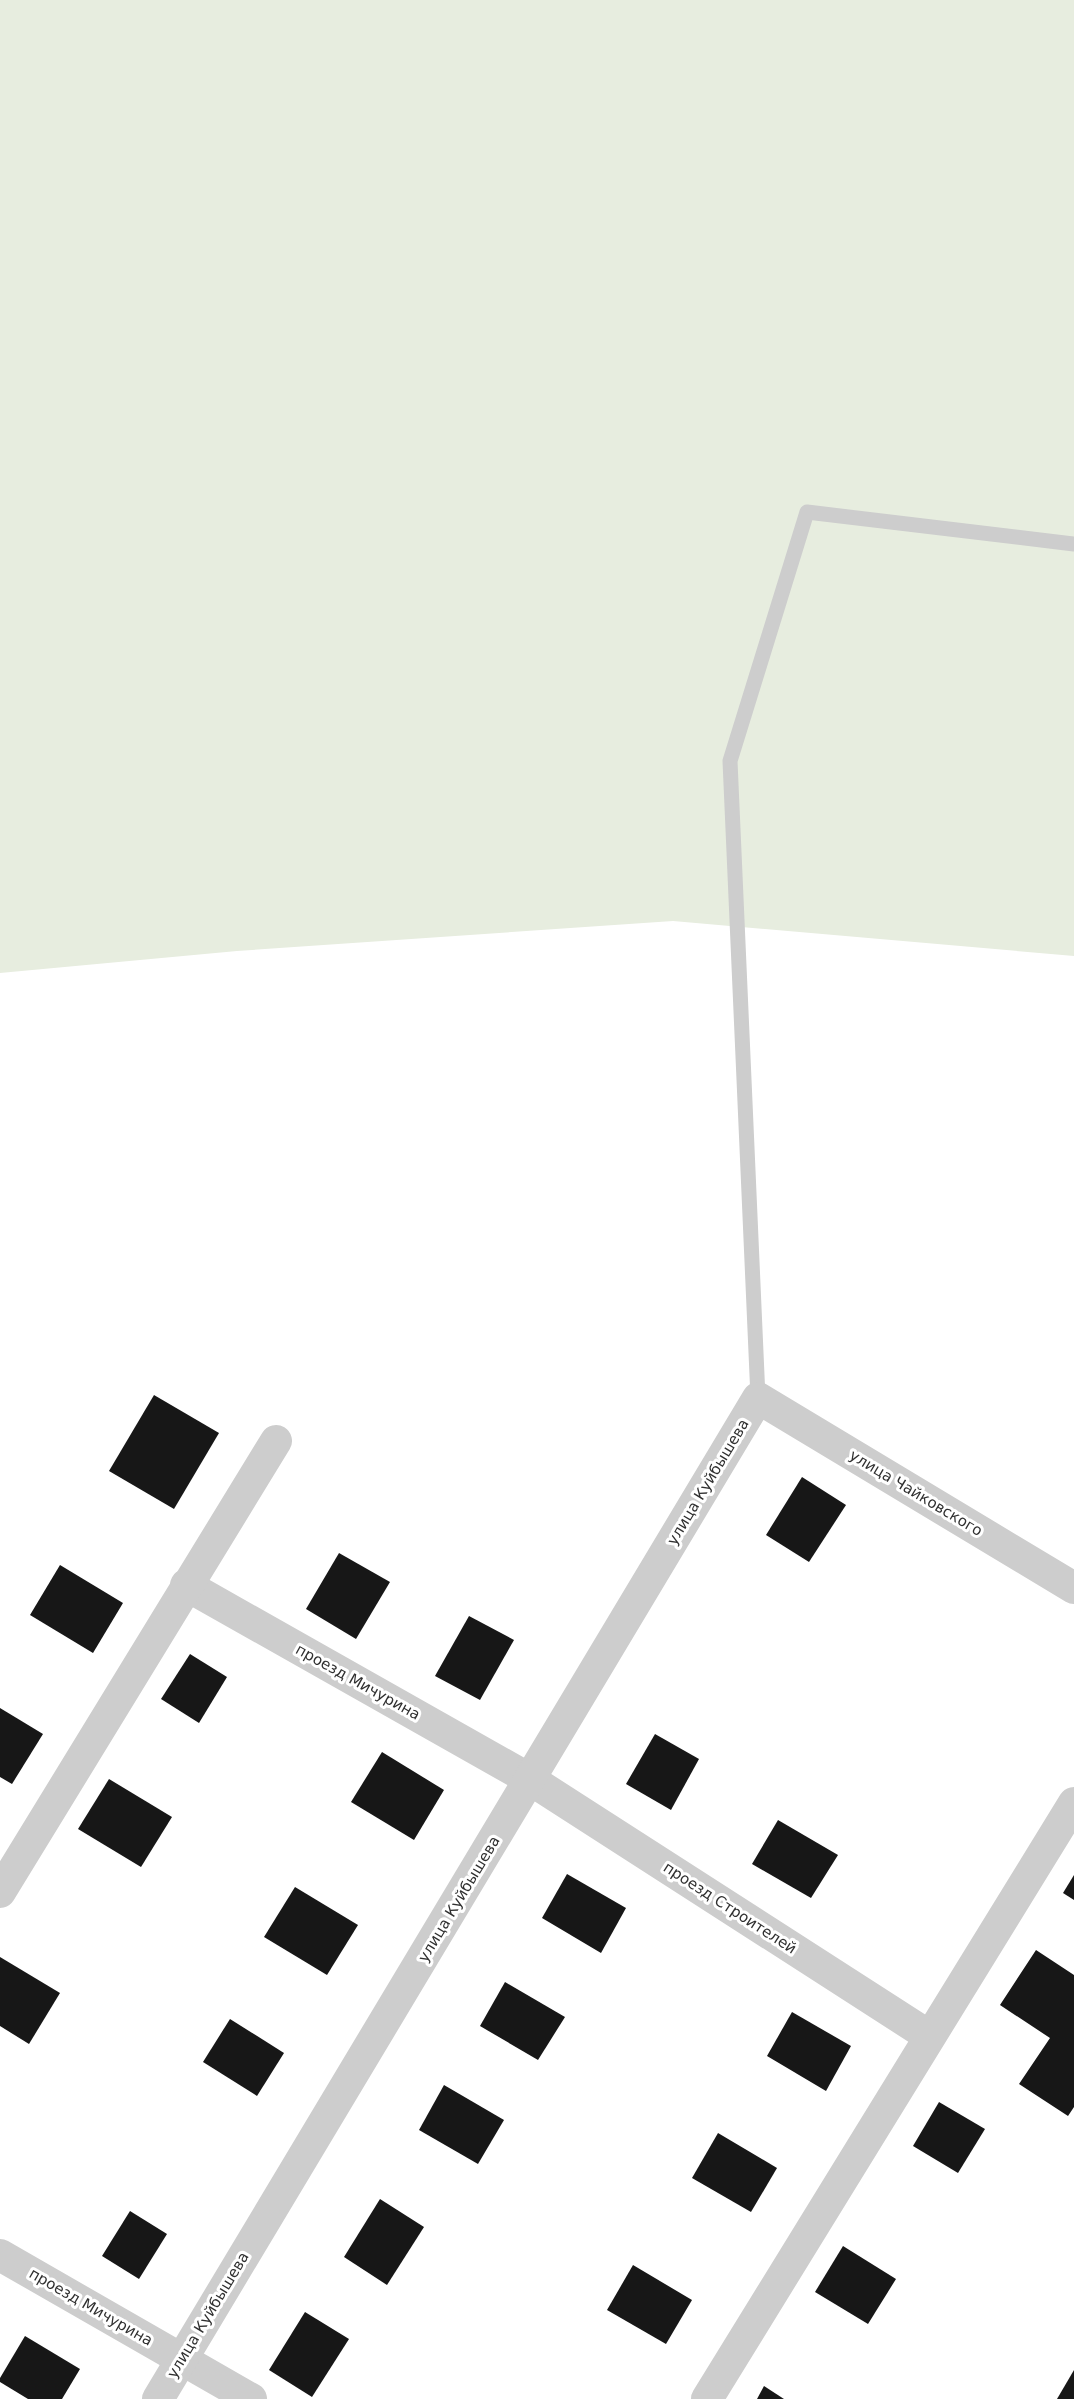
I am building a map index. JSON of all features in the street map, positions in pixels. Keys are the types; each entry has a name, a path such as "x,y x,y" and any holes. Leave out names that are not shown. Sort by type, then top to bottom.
{"street":[{"name":"улица Чайковского","path":"758,1398 1074,1588"},
{"name":"улица Куйбышева","path":"158,2399 758,1398"},
{"path":"0,1892 276,1440"},
{"name":"проезд Мичурина","path":"186,1585 531,1780"},
{"name":"проезд Строителей","path":"531,1780 929,2036"},
{"path":"708,2399 1074,1803"},
{"name":"проезд Мичурина","path":"0,2255 182,2359"},
{"path":"182,2359 250,2399"}],"lane":[{"path":"758,1398 730,761 807,512 1074,544"}],"shaded area":[{"path":"0,0 1074,0 1074,956 673,921 237,951 0,973"}],"building":[{"path":"154,1395 219,1433 174,1509 109,1471"},
{"path":"802,1477 846,1505 809,1562 766,1535"},
{"path":"339,1553 390,1582 356,1639 306,1609"},
{"path":"60,1565 123,1603 93,1653 30,1615"},
{"path":"469,1616 514,1640 480,1700 435,1676"},
{"path":"190,1654 227,1677 199,1723 161,1699"},
{"path":"0,1708 43,1734 12,1784 0,1777"},
{"path":"655,1734 699,1759 671,1810 626,1784"},
{"path":"382,1752 444,1790 414,1840 351,1802"},
{"path":"109,1779 172,1817 141,1867 78,1829"},
{"path":"778,1820 838,1855 811,1898 752,1864"},
{"path":"567,1874 626,1908 601,1953 542,1918"},
{"path":"1074,1875 1074,1900 1063,1893"},
{"path":"295,1887 358,1925 327,1975 264,1937"},
{"path":"1036,1950 1074,1975 1074,2107 1068,2116 1019,2084 1050,2038 1000,2005"},
{"path":"0,1957 60,1993 29,2044 0,2026"},
{"path":"505,1982 565,2017 538,2060 480,2026"},
{"path":"792,2012 851,2046 826,2091 767,2056"},
{"path":"230,2019 284,2053 257,2096 203,2062"},
{"path":"444,2085 504,2120 478,2164 419,2130"},
{"path":"939,2102 985,2129 958,2173 913,2146"},
{"path":"718,2133 777,2168 751,2212 692,2178"},
{"path":"380,2199 424,2227 387,2285 344,2257"},
{"path":"130,2211 167,2234 139,2279 102,2256"},
{"path":"843,2246 896,2279 868,2324 815,2292"},
{"path":"633,2265 692,2300 666,2344 607,2310"},
{"path":"305,2312 349,2339 312,2397 269,2370"},
{"path":"25,2336 80,2369 62,2399 28,2399 0,2382 0,2378"},
{"path":"1074,2370 1074,2399 1057,2399"},
{"path":"764,2386 784,2399 757,2399"}]}
